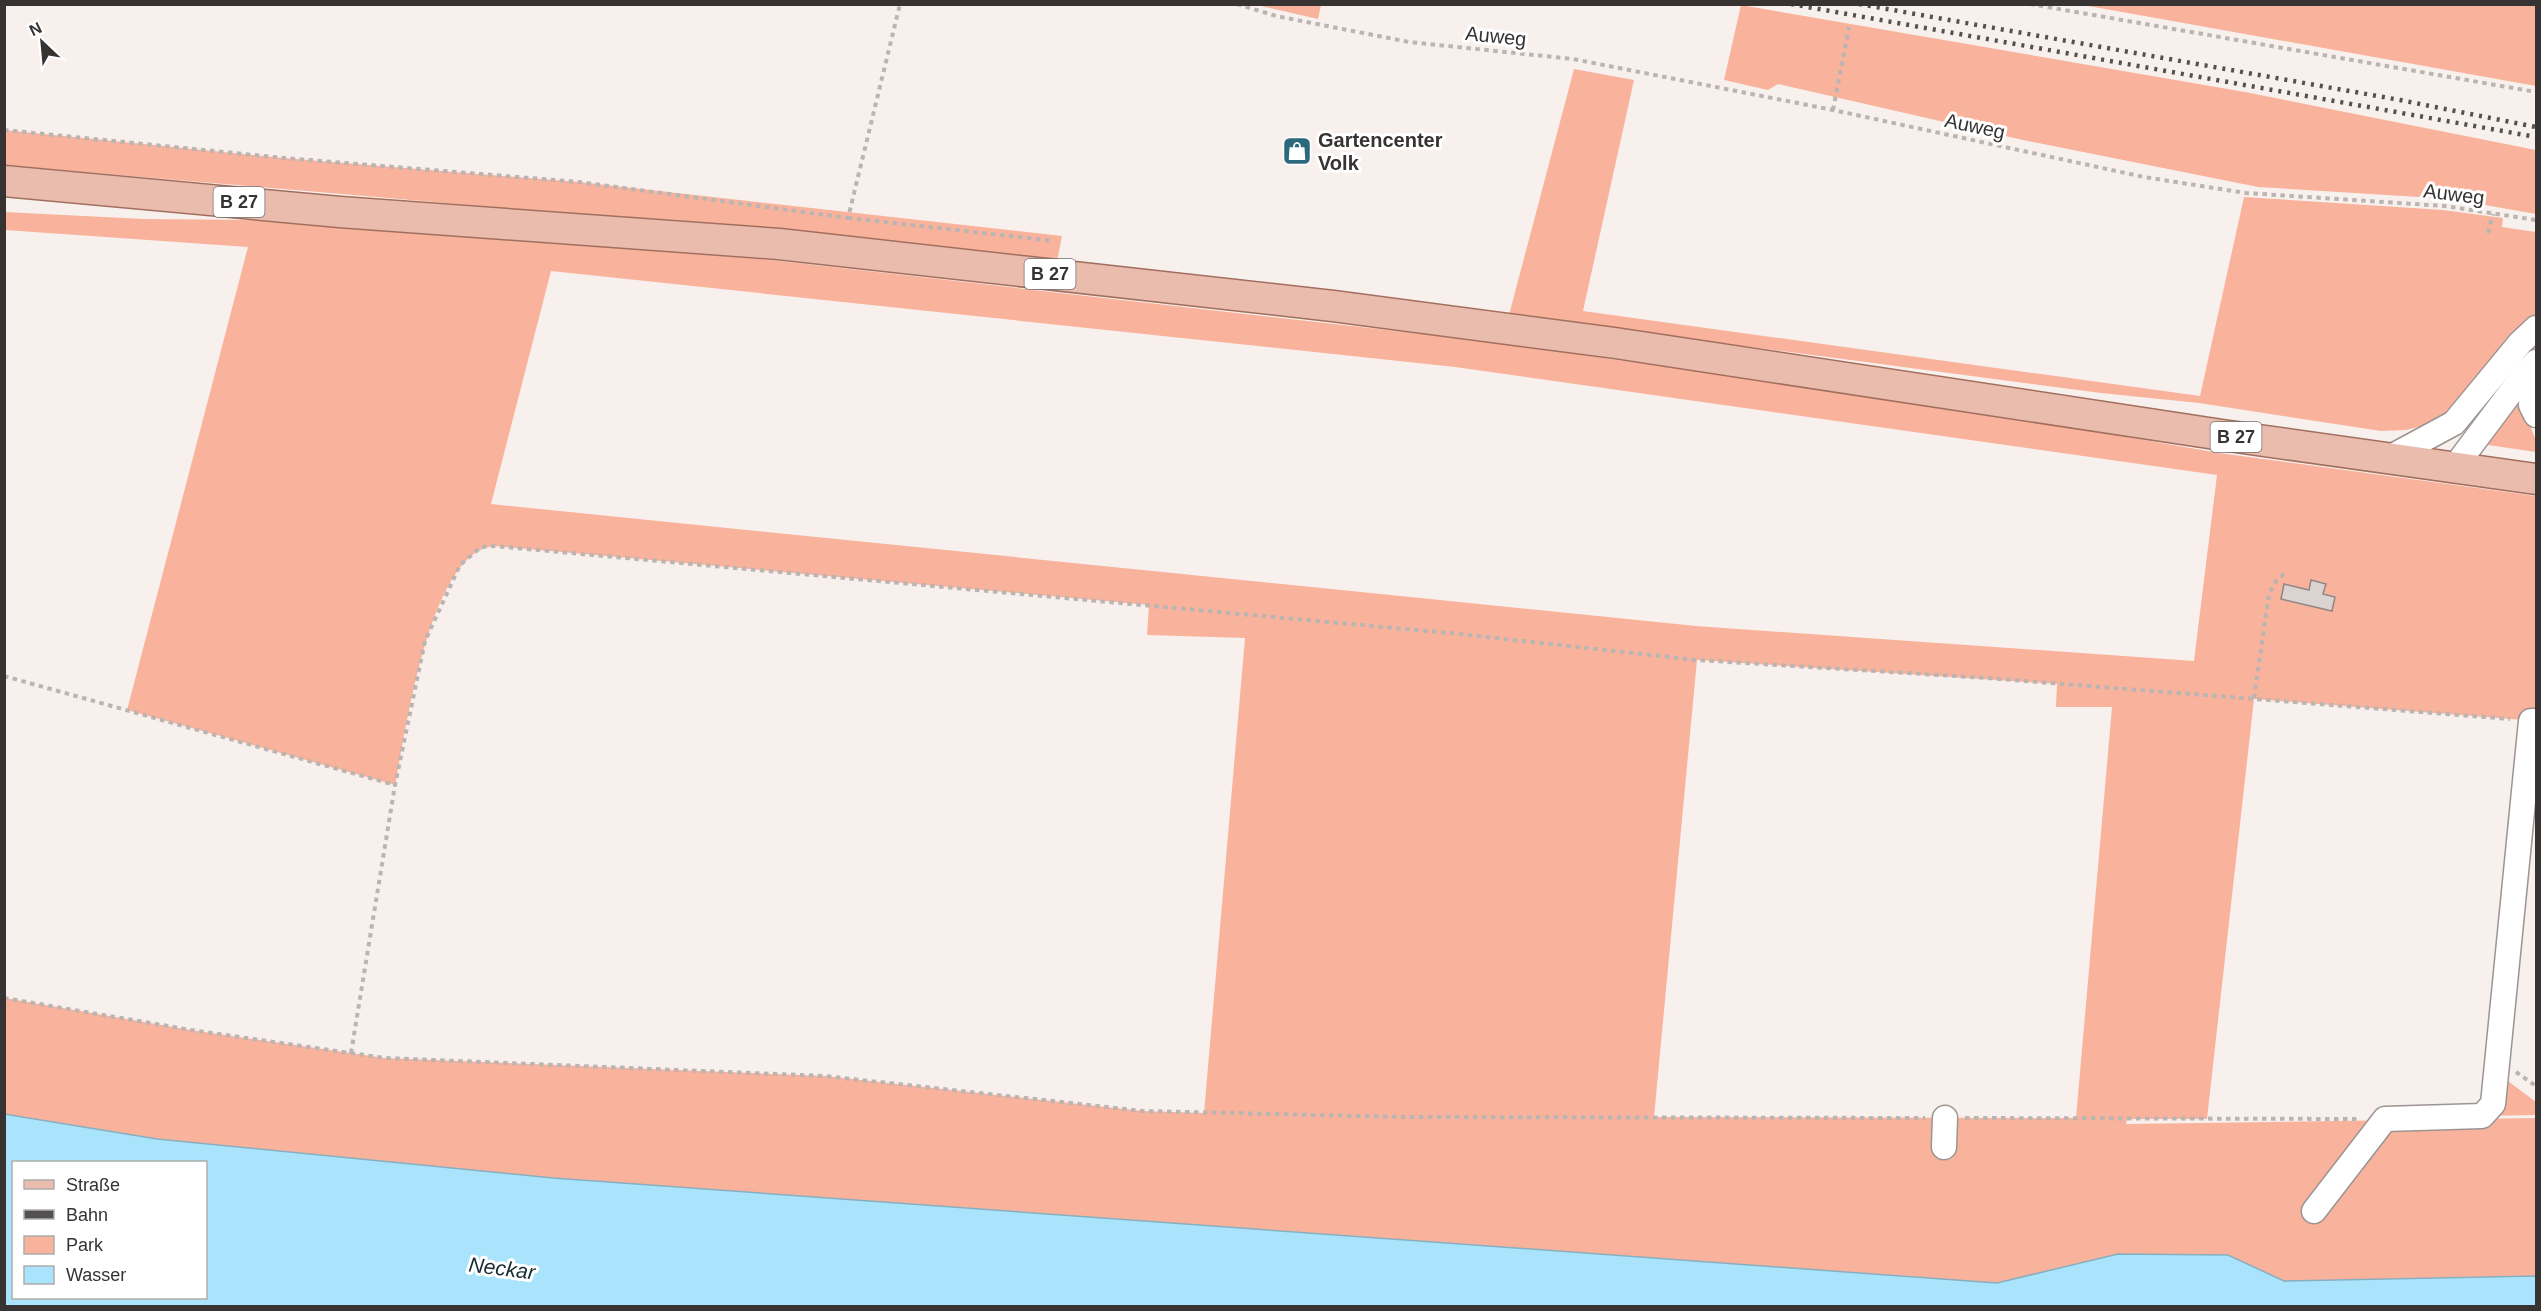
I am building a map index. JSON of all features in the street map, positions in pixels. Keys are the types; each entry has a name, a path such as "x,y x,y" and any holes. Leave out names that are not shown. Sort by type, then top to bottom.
{"main road":[{"name":"B 27","path":"4,181 340,212 779,244 1333,306 1626,344 2222,435 2536,479"}],"street":[{"path":"2391,457 2454,423 2520,343 2536,328"},
{"path":"2535,364 2531,405 2536,416"},
{"path":"2454,468 2523,375 2535,364"},
{"path":"2314,1211 2385,1119 2482,1116 2493,1104 2534,721"},
{"path":"1944,1147 1945,1118"}],"path":[{"path":"848,218 900,4"},
{"name":"Auweg","path":"1237,4 1276,16 1409,42 1573,59 1833,110 2167,180 2246,193 2445,206 2536,220"},
{"path":"2030,4 2536,92"},
{"path":"1833,110 1849,27"},
{"path":"4,130 284,158 579,182 848,218 1053,241"},
{"path":"2488,233 2493,214"},
{"path":"351,1053 395,785 425,641 460,565 482,547 494,546 1449,633 1697,660 2254,698 2534,721"},
{"path":"2254,698 2270,594 2276,581 2286,573"},
{"path":"4,676 395,785"},
{"path":"4,998 191,1030 385,1058 825,1076 1143,1111 1402,1117 2385,1119"}],"green space":[{"path":"1257,5 1321,5 1318,19"},
{"path":"1741,5 2245,92 2536,150 2536,214 2451,199 2258,187 2023,140 1778,84 1768,90 1724,80"},
{"path":"2083,5 2536,5 2536,86"},
{"path":"1574,69 1634,80 1583,311 2200,396 2244,197 2443,210 2503,218 2502,227 2536,232 2536,317 2438,422 2406,430 2381,431 2199,403 2101,393 1509,315"},
{"path":"4,130 284,158 579,182 1062,236 1057,261 663,222 5,165"},
{"path":"4,212 144,219 256,220 761,259 1476,340 1977,411 2219,453 2536,496 2536,721 2254,699 2207,1119 2127,1119 2126,1124 2536,1118 2536,1276 2284,1281 2228,1255 2118,1254 1997,1283 553,1178 157,1139 5,1114 5,998 191,1030 385,1058 825,1076 1143,1111 1204,1113 1245,638 1147,635 1149,605 494,546 472,556 453,578 437,610 414,688 395,785 127,710 248,247 5,230","holes":["551,271 1455,367 2217,475 2194,661 1696,626 491,504","1697,660 2057,684 2056,707 2112,707 2076,1118 1654,1117"]},
{"path":"2516,400 2521,401 2536,441 2536,452 2488,445 2486,440"},
{"path":"2496,1072 2536,1102 2536,1115 2482,1116"}],"water":[{"name":"Neckar","path":"4,1114 157,1139 553,1178 1997,1283 2118,1254 2228,1255 2284,1281 2536,1276 2536,1306 5,1306"}],"building":[{"path":"2311,580 2326,584 2323,594 2335,597 2332,611 2281,599 2284,584 2309,590"}],"railway":[{"path":"1791,4 2536,137"},
{"path":"1859,4 2400,100 2536,127"}],"place":[{"name":"Gartencenter Volk","path":"1297,151"}]}
